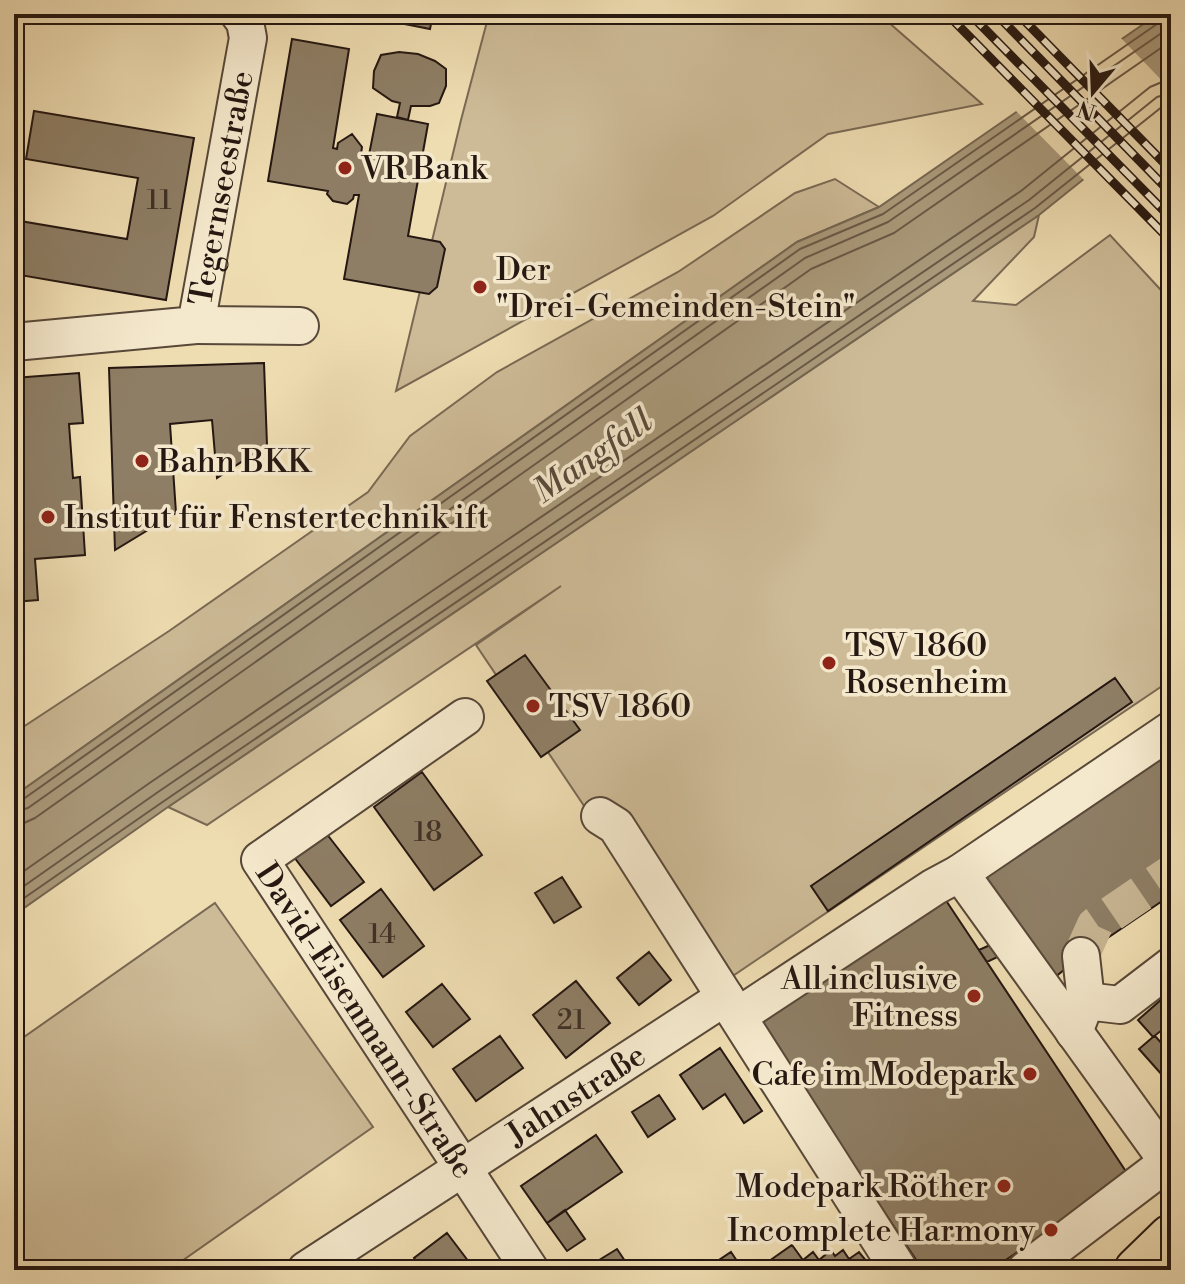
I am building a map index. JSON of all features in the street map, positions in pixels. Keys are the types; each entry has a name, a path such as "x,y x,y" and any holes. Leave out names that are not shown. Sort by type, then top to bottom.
{"street":[{"name":"Tegernseestraße","path":"14,342 196,325 248,38 245,22 239,14"},
{"path":"196,325 300,326"},
{"name":"David-Eisenmann-Straße","path":"465,717 260,860 530,1270"},
{"name":"Jahnstraße","path":"306,1270 463,1168 960,873 1171,730"},
{"path":"600,816 616,826 899,1270"},
{"path":"960,873 1080,1016 1170,1164 1026,1270"},
{"path":"1080,1016 1081,956"},
{"path":"1080,1016 1120,1005 1171,966"}],"shaded area":[{"path":"489,14 879,14 982,104 828,134 713,216 396,391"},
{"path":"835,179 879,207 797,242 14,796 14,733 169,631 368,492 410,436 497,372 678,272 795,193"},
{"name":"TSV 1860 Rosenheim","path":"1039,215 1034,237 973,301 1016,305 1110,235 1171,301 1171,680 709,992 476,645 561,586 207,825 168,807"},
{"path":"215,903 373,1127 169,1270 14,1270 14,1044"}],"water":[{"name":"Mangfall","path":"1158,14 1171,14 1171,109 1039,215 14,915 14,796 797,242 879,207"}],"pier":[{"path":"1119,36 1171,90 1171,114 1086,182 1014,109"}],"building":[{"path":"374,14 433,14 430,29 374,18"},
{"name":"VR Bank","path":"292,39 349,49 333,148 337,149 338,143 352,134 362,147 361,154 369,155 377,114 428,124 408,236 440,242 445,249 437,287 429,294 344,279 359,195 354,195 347,204 333,201 328,191 268,181"},
{"path":"399,52 418,54 446,69 446,86 439,103 411,106 408,120 397,117 400,103 373,88 374,71 381,55"},
{"path":"34,111 194,138 166,300 14,274 14,220 127,239 138,178 26,159"},
{"name":"Bahn BKK","path":"264,363 267,445 217,478 212,420 170,424 176,513 115,550 109,368"},
{"name":"Institut für Fenstertechnik ift","path":"79,373 83,423 69,424 73,478 80,477 85,555 35,559 38,600 14,602 14,378"},
{"name":"TSV 1860","path":"525,655 580,730 541,757 487,681"},
{"path":"1115,678 1132,702 828,911 811,886"},
{"path":"1171,743 1171,895 1054,978 982,874"},
{"path":"422,772 482,855 434,890 374,807"},
{"path":"326,833 364,882 331,906 294,857"},
{"path":"562,877 581,907 554,923 535,893"},
{"path":"381,889 424,946 383,977 340,920"},
{"path":"943,896 1129,1176 991,1270 923,1270 756,1021"},
{"path":"1021,931 1029,942 987,962 979,950"},
{"path":"649,952 671,980 639,1005 617,978"},
{"path":"576,981 610,1023 566,1058 533,1015"},
{"path":"442,984 470,1019 433,1047 406,1012"},
{"path":"1171,991 1171,1023 1153,1037 1138,1020"},
{"path":"500,1036 523,1068 476,1101 453,1069"},
{"path":"1153,1037 1171,1054 1171,1085 1139,1049"},
{"path":"720,1048 762,1111 744,1123 725,1094 703,1109 680,1075"},
{"path":"659,1095 675,1119 648,1137 632,1112"},
{"path":"596,1135 622,1172 547,1223 521,1186"},
{"path":"565,1210 585,1239 567,1251 547,1223"},
{"path":"447,1233 475,1270 423,1270 414,1258"},
{"path":"792,1245 803,1260 813,1252 819,1260 831,1250 835,1256 843,1250 849,1259 859,1252 868,1263 858,1270 780,1270 772,1259"},
{"path":"617,1249 631,1270 583,1270"},
{"path":"731,1252 743,1270 704,1270"}],"tunnel":[{"path":"1081,956 1095,925 1171,873"}],"railway":[{"path":"947,14 1171,241"},
{"path":"970,14 1171,218"},
{"path":"996,14 1171,193"},
{"path":"1018,14 1171,170"}],"place":[{"name":"VR Bank","path":"345,168"},
{"name":"Der \"Drei-Gemeinden-Stein\"","path":"480,287"},
{"name":"Bahn BKK","path":"142,461"},
{"name":"Institut für Fenstertechnik ift","path":"48,517"},
{"name":"TSV 1860 Rosenheim","path":"829,663"},
{"name":"TSV 1860","path":"533,706"},
{"name":"All inclusive Fitness","path":"974,996"},
{"name":"Cafe im Modepark","path":"1030,1074"},
{"name":"Modepark Röther","path":"1004,1186"},
{"name":"Incomplete Harmony","path":"1051,1230"}]}
